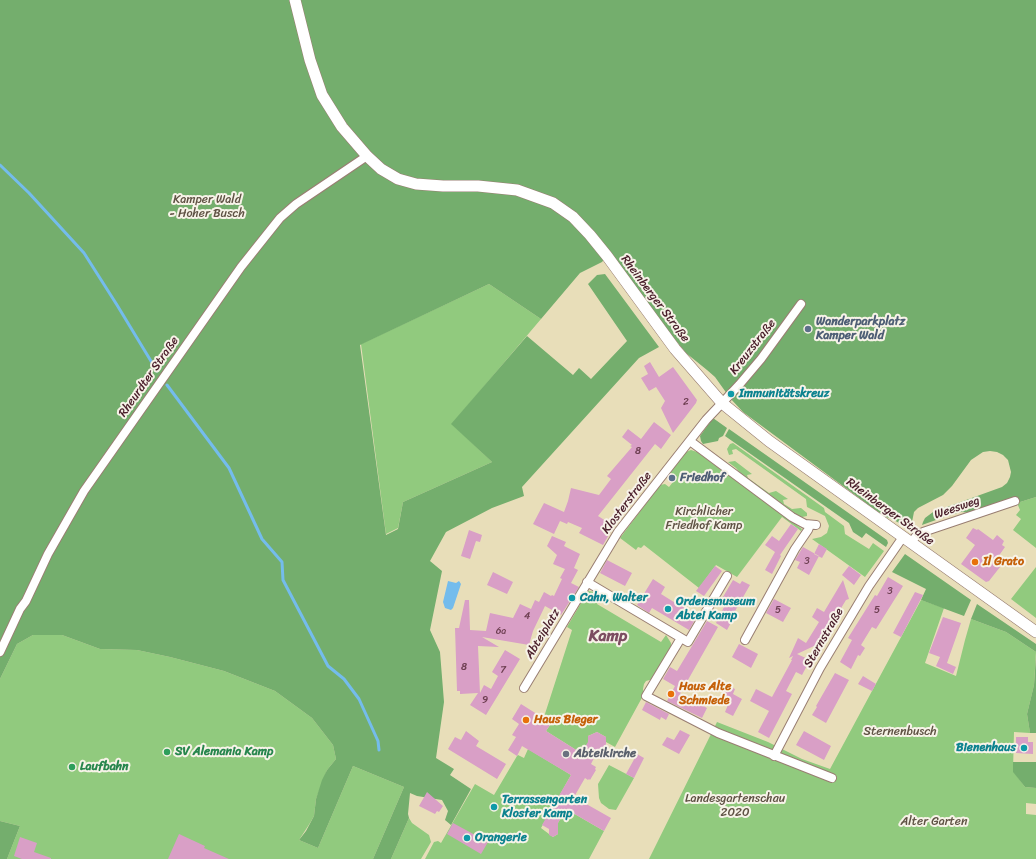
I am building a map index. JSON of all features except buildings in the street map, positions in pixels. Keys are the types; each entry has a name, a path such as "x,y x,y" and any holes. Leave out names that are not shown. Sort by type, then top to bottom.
{"main road":[{"name":"Rheinberger Straße","path":"294,0 310,60 322,96 342,127 367,156 381,169 398,179 416,184 433,186 478,186 517,190 553,203 573,217 607,256 675,349 722,403 768,441 1036,632"}],"street":[{"name":"Rheurdter Straße","path":"0,652 48,554 84,491 241,267 280,218 296,204 367,156"},
{"name":"Kreuzstraße","path":"722,403 761,359 801,304"},
{"name":"Klosterstraße","path":"587,582 618,532 706,420 722,403"},
{"path":"690,441 792,517 798,521 813,525 808,530 790,558 745,640"},
{"name":"Weesweg","path":"907,540 923,532 1015,501"},
{"name":"Sternstraße","path":"774,756 820,668 866,591 907,540"},
{"path":"587,582 688,642 727,576"},
{"name":"Abteiplatz","path":"524,688 587,582"},
{"path":"681,638 646,696 718,733 832,778"}],"green space":[{"name":"Kamper Wald - Hoher Busch","path":"0,0 1036,0 1036,497 974,513 961,512 922,525 925,518 933,512 1002,487 1007,483 1011,472 1008,460 997,452 983,452 971,460 952,486 943,495 918,508 914,512 911,527 908,528 874,509 743,412 730,398 715,377 686,353 607,256 602,262 580,273 541,319 489,284 360,345 386,535 398,529 403,502 492,462 451,424 527,336 573,375 579,368 591,379 627,341 588,284 597,275 605,274 659,347 639,358 522,487 524,496 492,508 446,532 430,561 442,571 430,630 440,652 444,702 436,758 454,769 450,775 471,789 451,825 445,820 448,811 442,800 417,796 410,793 409,818 391,859 373,859 404,787 353,766 318,848 299,840 314,816 316,799 322,780 327,770 336,759 333,745 312,718 275,691 224,671 137,650 100,649 62,635 33,635 17,644 0,679"},
{"path":"489,284 541,319 452,424 492,462 403,502 398,528 386,534 361,344"},
{"path":"713,418 727,428 723,436 719,438 718,441 703,444 700,436"},
{"path":"729,429 887,540 888,543 886,547 866,533 862,538 853,532 849,523 725,436"},
{"path":"733,443 824,508 825,512 844,526 845,534 869,549 873,543 884,551 865,577 812,539 821,537 827,533 829,526 825,516 807,507 806,499 736,449 732,450 733,454 729,455 727,449 730,444"},
{"name":"Kirchlicher Friedhof Kamp","path":"691,450 697,452 802,529 801,531 782,517 737,577 716,565 699,588 644,545 641,548 638,547 636,550 620,538 660,485 665,484 669,487 677,477 670,472 686,452"},
{"path":"735,461 752,474 747,475 748,478 769,493 776,491 788,499 783,500 784,504 792,509 801,508 807,513 807,516 802,517 795,515 741,474 728,462"},
{"path":"1036,497 1036,548 1013,530 1021,519 1016,515 1020,510 1017,503"},
{"path":"905,554 971,600 964,616 921,600 926,589 892,572"},
{"path":"1036,567 1036,618 1011,599"},
{"path":"588,591 595,592 601,597 597,604 661,642 666,635 671,643 671,647 653,679 646,681 644,684 644,694 615,747 606,742 606,737 597,732 588,736 588,747 581,753 546,731 550,725 543,720 572,630 567,627"},
{"path":"921,600 944,608 925,663 956,676 971,619 1006,632 1036,652 1034,685 1027,714 1030,733 1014,732 1013,771 1025,787 1036,788 1036,804 1026,803 1026,814 1036,815 1036,859 649,859 717,722 768,742 802,759 830,769"},
{"path":"977,604 1036,644 1036,652 1006,632 971,619"},
{"name":"SV Alemania Kamp","path":"33,635 62,635 100,649 137,650 170,657 224,671 275,691 312,718 333,745 336,759 327,770 316,799 314,816 299,840 318,848 353,766 404,787 373,859 7,859 20,826 0,821 0,679 17,644"},
{"path":"1036,656 1036,733 1030,733 1027,714 1034,685"},
{"name":"Terrassengarten Kloster Kamp","path":"528,749 571,775 541,828 553,837 558,834 558,829 555,828 566,809 604,831 589,859 425,859 434,842 438,841 441,843 475,784 494,795 517,756 518,755 524,758"},
{"path":"1013,762 1036,762 1036,788 1025,787 1013,772"},
{"path":"609,765 634,778 616,810 609,809 601,803 599,798 598,784"},
{"path":"409,818 412,823 429,835 431,842 421,859 391,859"},
{"path":"0,821 20,826 7,859 0,859"}],"water":[{"path":"448,581 456,583 459,581 461,584 451,610 445,608 443,602"}],"waterway":[{"path":"0,165 29,193 84,253 157,371"},
{"path":"167,385 229,468 262,539 282,562 283,580 328,666 344,679 359,699 378,741 379,750"}],"place":[{"name":"Wanderparkplatz Kamper Wald","path":"808,329"},
{"name":"Immunitätskreuz","path":"731,394"},
{"name":"Friedhof","path":"672,478"},
{"name":"Il Grato","path":"975,562"},
{"name":"Cahn, Walter","path":"572,598"},
{"name":"Ordensmuseum Abtei Kamp","path":"668,609"},
{"name":"Haus Alte Schmiede","path":"671,694"},
{"name":"Haus Bieger","path":"526,720"},
{"name":"Bienenhaus","path":"1024,748"},
{"name":"SV Alemania Kamp","path":"167,752"},
{"name":"Abteikirche","path":"566,754"},
{"name":"Laufbahn","path":"72,767"},
{"name":"Terrassengarten Kloster Kamp","path":"494,807"},
{"name":"Orangerie","path":"467,838"}],"district":[{"name":"Kamp","path":"608,637"}],"park label":[{"name":"Sternenbusch","path":"900,732"},
{"name":"Landesgartenschau 2020","path":"735,806"},
{"name":"Alter Garten","path":"934,822"}]}
